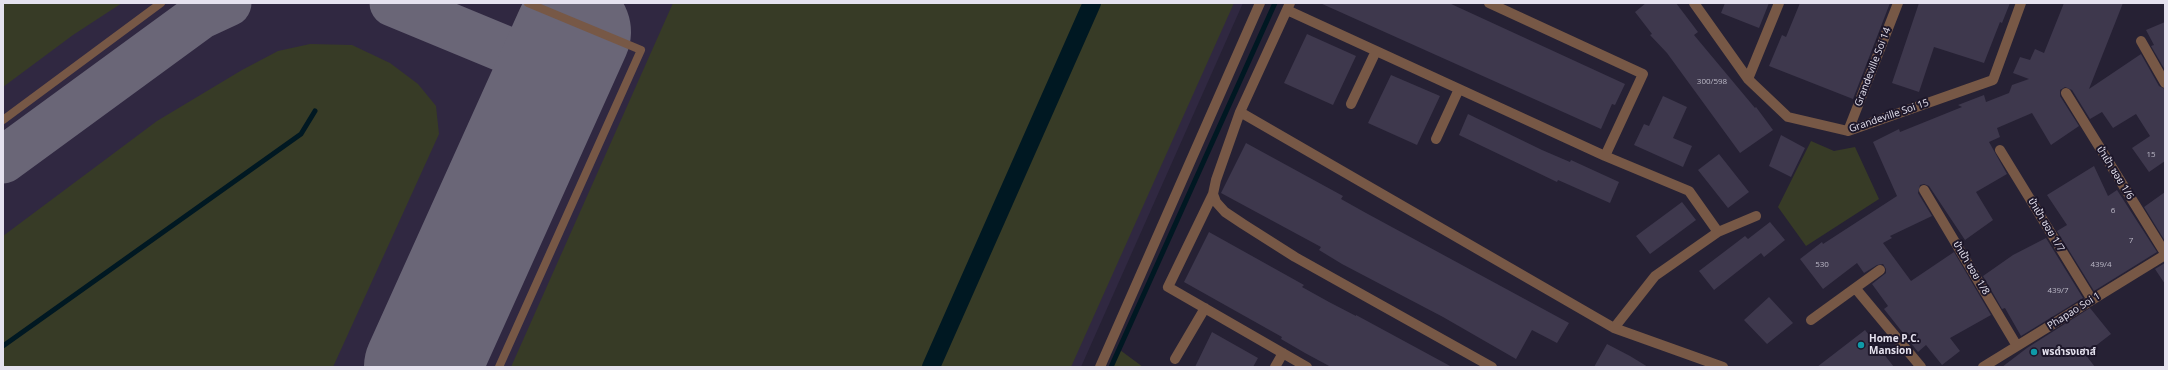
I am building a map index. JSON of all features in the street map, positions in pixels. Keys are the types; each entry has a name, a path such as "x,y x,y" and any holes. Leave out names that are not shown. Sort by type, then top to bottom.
{"street":[{"path":"1100,367 1260,3"},
{"path":"1489,3 1643,74 1605,156"},
{"name":"Grandeville Soi 15","path":"1694,3 1748,79 1788,117 1848,131 1993,80 2021,3"},
{"path":"1748,79 1778,3"},
{"name":"Grandeville Soi 14","path":"1848,131 1898,3"},
{"path":"1308,367 1168,287 1213,194 1216,180 1240,112 1288,7 1376,51 1605,156 1689,192 1718,232"},
{"path":"2141,41 2165,83"},
{"path":"1351,104 1376,51"},
{"path":"1436,139 1459,89"},
{"name":"ป่าเป้า ซอย 1/6","path":"2066,93 2165,254"},
{"path":"1240,112 1614,328 1723,367"},
{"name":"ป่าเป้า ซอย 1/7","path":"2000,150 2092,300"},
{"name":"ป่าเป้า ซอย 1/8","path":"1924,190 2017,346"},
{"path":"1213,194 1216,202 1225,212 1295,258 1492,367"},
{"path":"1614,328 1655,276 1718,232 1756,216"},
{"name":"Phapao Soi 1","path":"1983,367 2165,254"},
{"path":"1811,320 1856,289 1880,270"},
{"path":"1856,289 1921,367"},
{"path":"1175,359 1205,308"},
{"path":"1275,367 1283,353"}],"lane":[{"path":"3,120 161,3"},
{"path":"499,367 641,50 528,3"}],"shaded area":[{"path":"3,3 1243,3 1081,367 3,367"}],"green space":[{"path":"3,3 122,3 73,35 3,87"},
{"path":"673,3 1234,3 1071,367 511,367"},
{"path":"310,44 352,45 390,63 418,84 436,106 439,134 333,367 3,367 3,236 157,121 242,70 278,51"},
{"path":"1811,141 1834,151 1855,147 1879,199 1806,246 1778,207"},
{"path":"1120,350 1143,367 1112,367"}],"building":[{"path":"1320,3 1449,3 1625,84 1615,105 1612,104 1601,129"},
{"path":"1646,3 1676,3 1698,32 1694,35 1755,108 1756,107 1773,130 1740,153 1667,53 1650,35 1652,34 1635,12"},
{"path":"1725,3 1769,3 1759,28 1721,13"},
{"path":"1800,3 1890,3 1853,99 1769,66 1782,35 1786,37"},
{"path":"1919,3 2010,3 2002,23 2000,22 1984,63 1934,47 1919,92 1892,83"},
{"path":"2064,3 2123,3 2089,89 2141,54 2159,86 2165,89 2165,161 2149,172 2132,148 2150,136 2136,114 2113,128 2102,112 2090,119 2072,90 2065,87 2060,90 2060,96 2079,126 2051,145 2032,113 1997,128 2000,137 1989,142 2007,174 1976,192 1993,220 1965,240 1929,186 1924,184 1920,185 1918,193 1932,216 1890,236 1892,238 1883,243 1911,281 1954,252 1991,315 1950,338 1960,351 1942,365 1926,345 1918,352 1884,309 1888,306 1872,284 1886,273 1886,269 1883,264 1877,265 1864,273 1857,263 1823,289 1800,259 1822,242 1823,244 1897,196 1873,142 1899,129 1900,132 1962,107 1958,105 1984,95 1986,102 2009,93 2012,85 2029,79 2013,73 2020,57 2030,60 2035,49 2044,53"},
{"path":"2165,22 2165,70 2151,46 2154,45 2146,30"},
{"path":"1307,34 1356,56 1333,105 1284,83"},
{"path":"1391,75 1440,96 1417,145 1368,123"},
{"path":"1663,96 1687,107 1673,138 1692,146 1683,167 1634,145 1644,124 1649,126"},
{"path":"1468,114 1542,150 1570,162 1571,160 1619,182 1610,203 1558,180 1557,182 1459,135"},
{"path":"1781,135 1805,148 1791,177 1769,166"},
{"path":"1246,143 1343,196 1341,199 1366,213 1569,323 1557,343 1532,330 1516,359 1443,317 1342,264 1319,250 1321,247 1221,193"},
{"path":"1719,154 1749,192 1728,208 1698,170"},
{"path":"2094,166 2108,196 2117,190 2157,252 2094,291 2057,231 2067,225 2047,195"},
{"path":"2165,192 2165,241 2144,207"},
{"path":"1682,202 1696,220 1650,254 1636,236"},
{"path":"1770,222 1785,240 1764,257 1761,253 1714,290 1699,271 1745,236 1748,239"},
{"path":"1209,232 1304,285 1302,287 1329,302 1452,367 1331,367 1305,353 1281,339 1282,337 1184,282"},
{"path":"2046,238 2083,298 2021,336 2005,308 2002,309 1983,276 2013,255"},
{"path":"2165,263 2165,284 2155,269"},
{"path":"1769,297 1793,323 1767,344 1744,320"},
{"path":"2090,308 2111,334 2085,354 2095,367 2002,367 2027,348"},
{"name":"Home P.C. Mansion","path":"1865,330 1894,367 1817,367"},
{"path":"1212,332 1258,358 1253,367 1195,367"},
{"path":"1607,344 1630,356 1648,367 1594,367"}],"waterway":[{"path":"931,367 1092,3"},
{"path":"1111,367 1275,3"},
{"path":"3,346 301,134 315,111"}],"taxiway":[{"path":"3,160 200,16 228,3"},
{"path":"393,3 555,70"}],"runway":[{"path":"422,367 573,32"}],"place":[{"name":"Home P.C. Mansion","path":"1861,345"},
{"name":"พรดำรงเฮาส์","path":"2034,352"}]}
